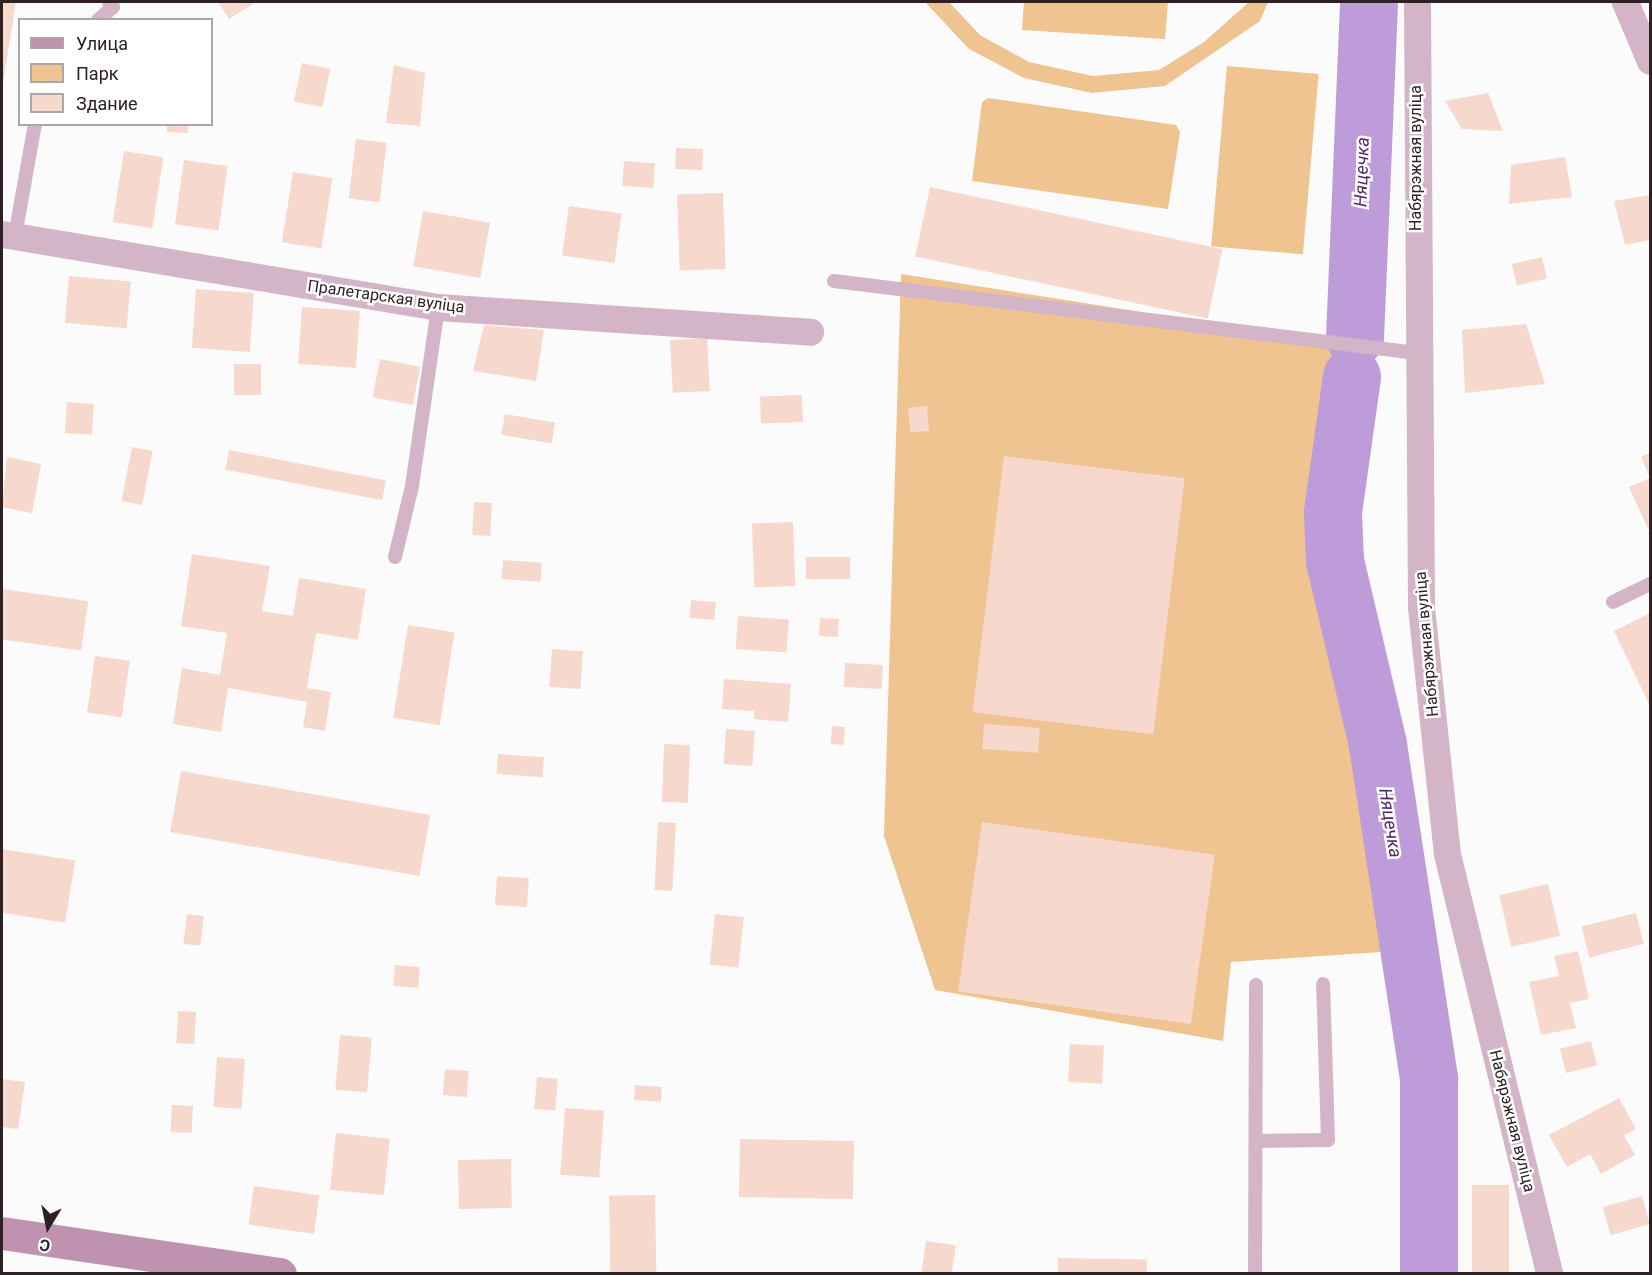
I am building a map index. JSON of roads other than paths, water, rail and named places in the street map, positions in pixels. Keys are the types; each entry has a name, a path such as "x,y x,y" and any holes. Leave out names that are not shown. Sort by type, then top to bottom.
{"main road":[{"path":"2,1233 280,1274"}],"street":[{"name":"Набярэжная вуліца","path":"1417,2 1417,353 1421,607 1447,854 1549,1274"},
{"path":"1625,2 1650,61"},
{"name":"Пралетарская вуліца","path":"8,235 438,307 810,332"}],"lane":[{"path":"100,18 113,8 109,2"},
{"path":"8,235 34,126"},
{"path":"834,281 1417,353"},
{"path":"395,557 412,486 438,307"},
{"path":"1613,602 1650,584"},
{"path":"1258,1141 1328,1140 1323,984"},
{"path":"1255,1274 1258,1141 1256,985"}],"waterway":[{"name":"Няцечка","path":"1355,338 1369,6"},
{"name":"Няцечка","path":"1352,377 1333,513 1335,561 1378,745 1429,1080 1429,1274"}]}
